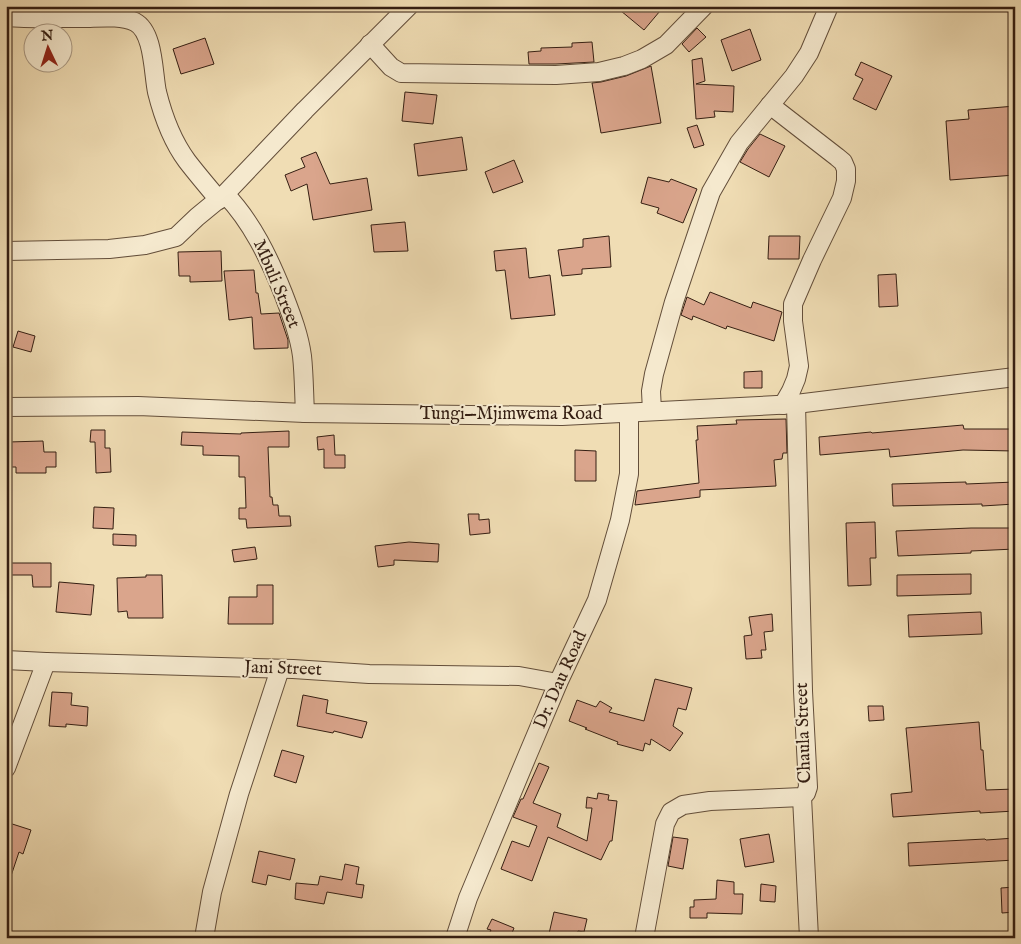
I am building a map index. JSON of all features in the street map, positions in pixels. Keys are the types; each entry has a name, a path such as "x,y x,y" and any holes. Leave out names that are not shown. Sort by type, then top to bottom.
{"street":[{"path":"6,251 109,249 145,245 176,237 197,216 222,197 305,110 409,6"},
{"path":"370,44 391,68 401,73 556,75 599,72 633,63 666,45 704,6"},
{"path":"652,411 651,391 654,374 674,302 711,192 739,143 794,76 809,53 829,6"},
{"name":"Mbuli Street","path":"6,17 28,19 126,19 136,23 146,33 150,45 158,92 173,136 186,160 222,197 237,207 257,237 274,272 294,321 302,356 305,413"},
{"path":"770,105 843,162 846,169 846,182 842,198 793,304 793,321 799,366 789,404"},
{"name":"Tungi—Mjimwema Road","path":"6,407 138,406 305,413 562,416 789,404 1015,377"},
{"name":"Chaula Street","path":"644,938 666,824 671,812 683,805 710,801 802,797 806,794 808,787 789,404"},
{"name":"Dr. Dau Road","path":"455,938 468,898 558,683 598,600 620,520 629,474 629,413"},
{"name":"Jani Street","path":"6,660 280,669 369,674 519,676 558,683"},
{"path":"6,768 46,662"},
{"path":"204,938 212,892 239,794 280,669"},
{"path":"802,797 809,938"}],"building":[{"path":"615,6 655,6 660,11 644,30"},
{"path":"697,28 706,37 689,52 682,44"},
{"path":"750,29 761,60 732,71 721,40"},
{"path":"205,38 214,64 181,74 173,49"},
{"path":"592,42 594,62 529,64 528,52 541,51 541,48 572,47 572,43"},
{"path":"702,58 705,81 696,84 734,86 733,112 714,111 715,117 696,119 692,60"},
{"path":"861,62 892,76 876,110 853,99 863,79 855,75"},
{"path":"651,66 661,123 601,133 592,83 626,76"},
{"path":"405,92 437,95 433,124 402,121"},
{"path":"1015,106 1015,175 950,180 946,121 969,119 968,110"},
{"path":"697,125 704,145 694,148 687,128"},
{"path":"760,134 785,146 769,177 740,162"},
{"path":"462,137 467,170 418,176 414,144"},
{"path":"316,152 330,184 367,178 372,210 313,220 307,184 291,191 285,175 305,167 301,158"},
{"path":"514,160 523,182 493,193 485,172"},
{"path":"648,177 669,182 671,179 697,189 683,223 657,213 659,208 641,203"},
{"path":"405,222 408,251 374,252 371,225"},
{"path":"609,236 611,267 582,269 582,274 562,276 558,250 583,247 583,239"},
{"path":"769,236 800,236 799,259 768,259"},
{"path":"526,248 529,278 550,275 555,315 511,319 505,270 496,271 494,251"},
{"path":"221,251 222,281 190,282 190,276 179,276 178,252"},
{"path":"254,270 256,293 258,293 261,314 279,313 288,340 288,348 254,349 252,317 229,320 224,271"},
{"path":"896,274 898,306 879,307 878,275"},
{"path":"710,292 751,308 753,302 782,312 774,341 727,326 726,329 693,316 692,320 681,315 687,297 704,305"},
{"path":"18,331 35,336 31,352 13,347"},
{"path":"762,371 762,388 744,388 744,372"},
{"path":"786,419 787,453 783,453 782,459 774,460 776,486 700,490 700,497 635,505 637,491 699,483 697,426 737,424 736,420"},
{"path":"963,425 964,429 1015,429 1015,451 963,450 890,457 889,449 820,455 819,437"},
{"path":"91,430 105,430 105,448 110,448 111,472 96,473 95,442 90,442"},
{"path":"289,431 289,447 268,447 270,497 272,497 273,505 278,505 279,516 290,516 291,526 247,528 246,519 239,519 239,508 246,508 245,477 239,477 239,456 203,455 203,446 181,445 182,432 241,434"},
{"path":"334,435 335,455 345,455 345,468 324,468 324,449 318,450 317,437"},
{"path":"43,441 44,452 56,452 56,467 46,467 46,473 16,473 16,467 8,467 8,442"},
{"path":"575,450 596,451 596,481 575,481"},
{"path":"966,482 966,484 1015,482 1015,504 893,506 892,484"},
{"path":"94,507 114,508 113,529 93,528"},
{"path":"468,514 479,514 479,520 489,519 490,533 470,535"},
{"path":"875,522 876,558 870,558 871,585 848,586 846,523"},
{"path":"1015,528 1015,549 898,556 896,531"},
{"path":"113,534 136,535 136,546 113,545"},
{"path":"409,542 439,544 438,562 394,560 394,565 378,567 375,546"},
{"path":"255,547 257,559 234,562 232,550"},
{"path":"6,563 51,563 51,587 33,587 32,575 6,575"},
{"path":"971,574 971,594 897,596 897,575"},
{"path":"146,575 162,575 163,618 128,618 127,611 118,612 117,578 146,577"},
{"path":"59,582 94,585 91,615 56,612"},
{"path":"257,585 273,585 273,624 228,624 229,597 257,597"},
{"path":"981,612 982,634 909,637 908,615"},
{"path":"772,614 773,631 764,632 766,650 761,650 762,658 746,659 744,636 752,635 749,617"},
{"path":"655,679 692,688 686,710 678,708 673,726 683,733 670,751 651,739 650,745 645,743 643,751 617,744 618,742 569,721 577,700 596,707 600,701 612,708 609,712 644,721"},
{"path":"52,692 72,693 71,705 88,707 87,726 66,724 66,727 49,726"},
{"path":"303,695 328,700 326,713 367,722 362,738 334,731 333,733 297,726"},
{"path":"868,706 883,706 884,720 869,721"},
{"path":"979,722 986,790 1015,789 1015,811 980,813 980,811 893,817 891,794 912,792 906,728"},
{"path":"282,750 304,756 296,783 274,776"},
{"path":"539,763 549,767 533,803 561,814 557,827 587,841 592,808 586,808 587,797 597,799 598,793 609,795 608,800 617,801 612,841 610,841 601,860 548,837 532,881 501,869 512,841 529,847 537,826 513,817"},
{"path":"6,822 31,830 23,854 19,852 8,885 6,884"},
{"path":"769,834 774,862 745,867 740,839"},
{"path":"673,837 688,839 683,869 668,866"},
{"path":"1015,838 1015,860 909,866 908,843"},
{"path":"259,851 295,859 290,880 268,875 266,885 252,882"},
{"path":"345,864 359,867 356,884 364,885 362,898 327,892 324,904 295,899 296,883 318,885 320,876 342,880"},
{"path":"717,880 734,882 734,894 743,894 742,914 707,913 707,918 690,918 690,907 694,907 694,900 716,899"},
{"path":"761,884 776,886 775,902 760,901"},
{"path":"1015,887 1015,912 1002,913 1001,888"},
{"path":"554,912 587,919 584,932 578,931 576,938 548,938"},
{"path":"492,919 514,928 510,938 487,938 491,930 487,929"}]}
